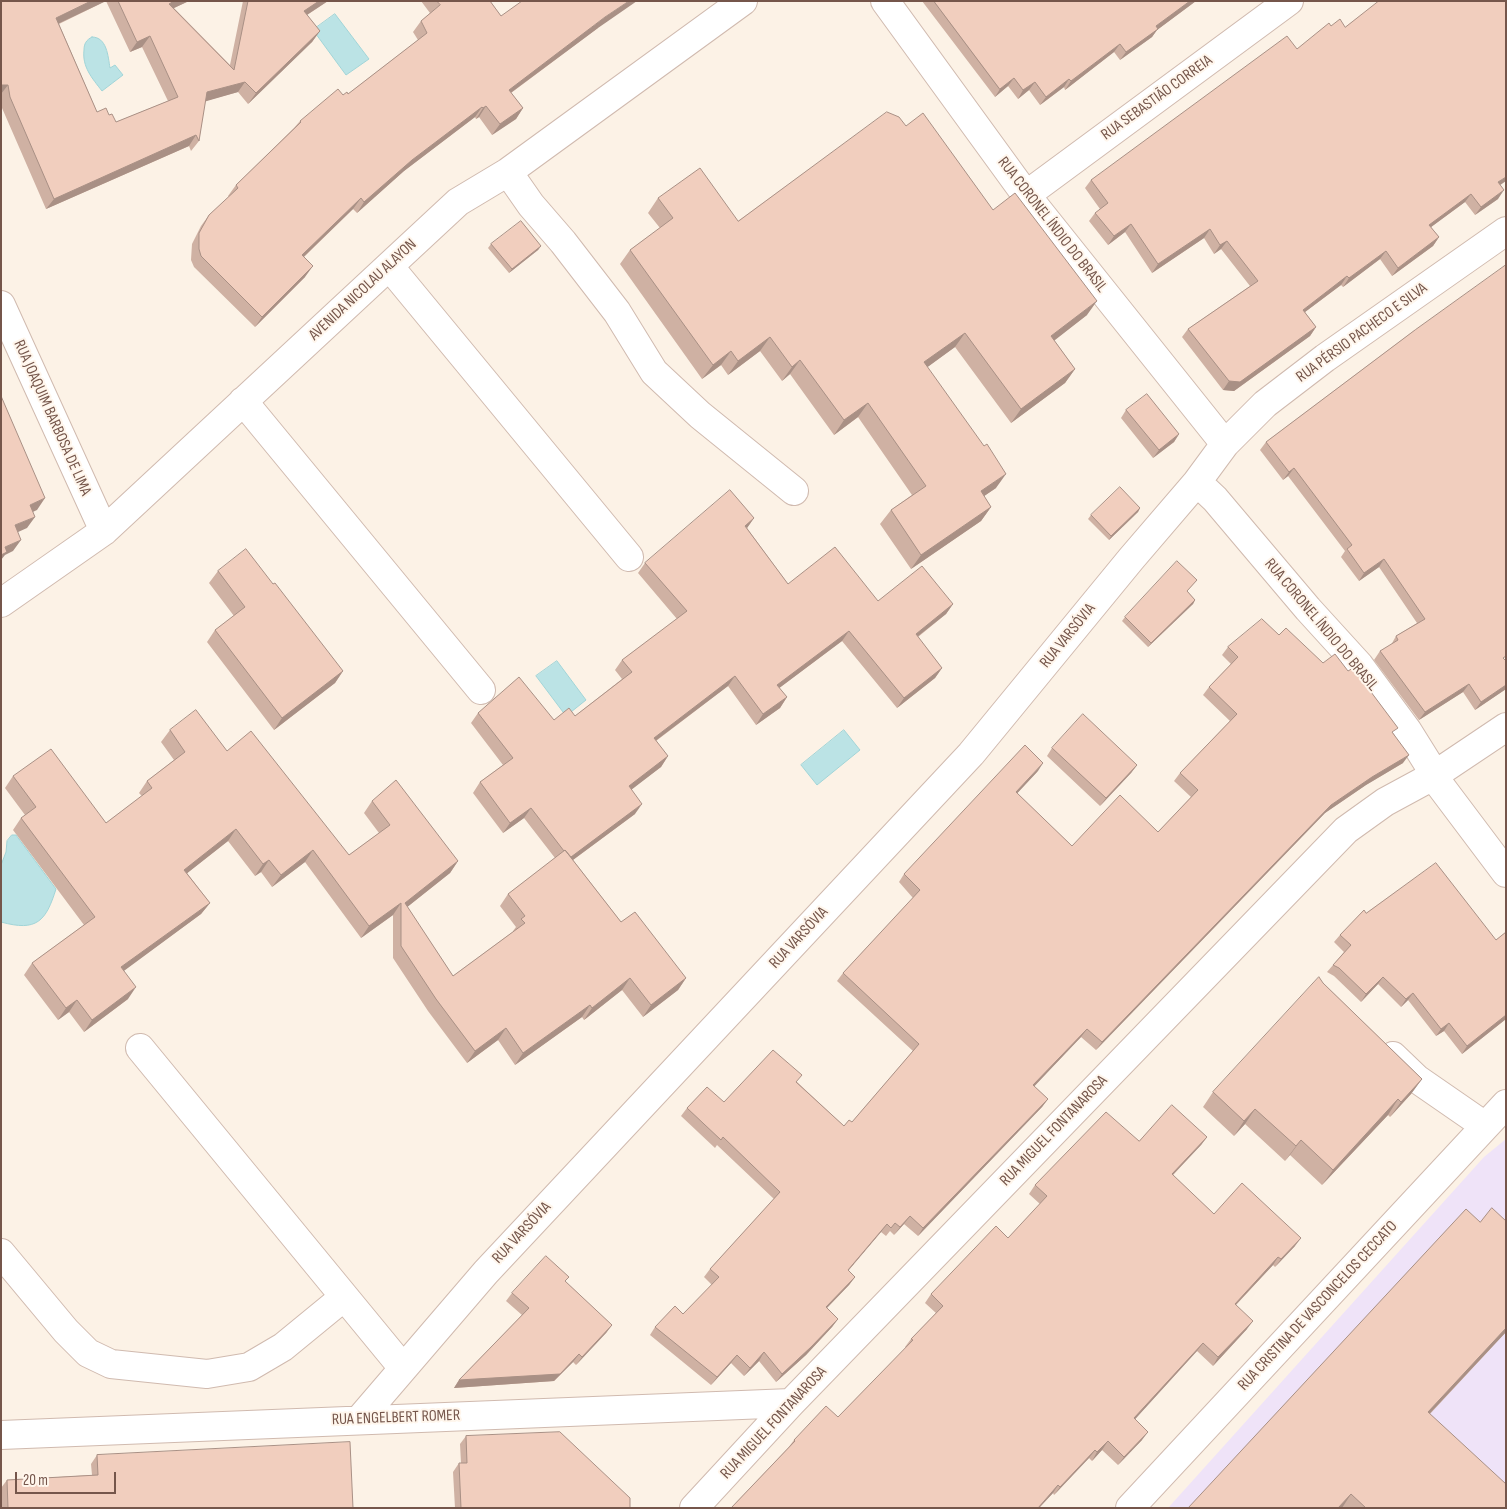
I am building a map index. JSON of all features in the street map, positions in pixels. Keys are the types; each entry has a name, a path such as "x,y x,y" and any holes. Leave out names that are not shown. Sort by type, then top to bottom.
{"street":[{"name":"AVENIDA NICOLAU ALAYON","path":"1,603 104,531 458,202 508,172 743,1"},
{"name":"RUA CORONEL ÍNDIO DO BRASIL","path":"885,1 1026,195 1225,444"},
{"name":"RUA SEBASTIÃO CORREIA","path":"1026,195 1289,1"},
{"path":"508,172 531,205 563,242 617,312 654,372 700,416 794,491"},
{"name":"RUA PÉRSIO PACHECO E SILVA","path":"1225,444 1265,404 1318,364 1506,231"},
{"path":"389,266 629,557"},
{"name":"RUA JOAQUIM BARBOSA DE LIMA","path":"1,305 104,531"},
{"path":"243,401 480,690"},
{"name":"RUA VARSÓVIA","path":"359,1420 486,1272 971,754 1131,559 1197,482 1225,444"},
{"name":"RUA CORONEL ÍNDIO DO BRASIL","path":"1197,482 1215,499 1302,602 1359,665 1407,730 1427,762 1433,776 1506,873"},
{"name":"RUA MIGUEL FONTANAROSA","path":"694,1508 791,1403 1346,830 1385,802 1433,776 1506,728"},
{"path":"1376,1040 1416,1079 1485,1126"},
{"path":"140,1048 403,1368"},
{"name":"RUA CRISTINA DE VASCONCELOS CECCATO","path":"1130,1508 1506,1104"},
{"path":"1,1253 66,1332 88,1353 111,1364 207,1374 249,1367 283,1347 344,1297"},
{"name":"RUA ENGELBERT ROMER","path":"1,1435 791,1403"}],"shaded area":[{"path":"1506,1139 1506,1508 1168,1508 1484,1157"}],"water":[{"path":"335,14 369,59 346,75 313,30"},
{"path":"92,37 101,40 104,44 110,68 115,65 123,75 102,91 88,72 85,62 85,44"},
{"path":"557,661 586,700 566,716 536,676"},
{"path":"844,730 860,750 817,785 801,765"},
{"path":"12,835 16,835 56,889 44,916 32,924 23,926 1,922 1,865 6,852 7,841"}],"building":[{"path":"1,1 91,1 56,18 97,112 106,108 109,115 112,114 116,122 178,97 150,36 137,42 118,1 174,1 169,4 234,70 248,1 319,1 304,11 320,31 256,93 245,82 207,92 199,141 196,135 54,199 10,97 8,85 1,85"},
{"path":"437,1 490,1 501,16 522,1 629,1 509,90 523,108 500,124 486,106 482,107 412,160 364,202 361,198 302,255 313,266 262,317 201,256 199,233 209,215 238,188 236,185 300,121 338,89 343,95 347,92 348,94 427,33 421,21 440,5"},
{"path":"934,1 1190,1 1156,26 1158,29 1126,52 1120,44 1071,81 1069,79 1046,97 1035,82 1023,90 1014,78 1000,89"},
{"path":"1379,1 1506,1 1506,177 1498,182 1504,190 1481,207 1471,194 1429,225 1439,237 1398,268 1386,251 1349,278 1347,276 1303,310 1316,327 1240,382 1229,381 1188,329 1258,281 1227,241 1220,245 1210,229 1158,264 1131,224 1114,236 1095,213 1108,203 1091,180 1287,36 1297,49 1329,23 1331,26 1340,19 1345,27"},
{"path":"887,112 899,117 906,126 923,113 993,210 1015,193 1097,301 1051,336 1075,369 1021,409 965,333 924,362 984,446 987,444 1006,474 981,491 991,507 921,555 891,510 926,486 868,403 844,420 800,360 792,367 770,337 738,361 731,351 713,365 630,250 673,218 658,198 700,168 738,221"},
{"path":"521,221 541,246 512,269 491,244"},
{"path":"1506,265 1506,656 1503,658 1506,661 1506,685 1481,702 1469,684 1425,712 1380,651 1398,640 1396,636 1425,619 1384,559 1364,573 1347,549 1352,545 1294,468 1289,472 1266,442 1415,330"},
{"path":"1147,394 1179,434 1159,450 1126,410"},
{"path":"1,396 45,498 30,505 35,517 15,525 21,540 5,547 7,552 1,555"},
{"path":"1120,487 1140,508 1111,536 1091,515"},
{"path":"730,490 754,518 745,526 788,584 835,547 878,601 922,566 953,604 916,634 942,668 904,698 849,631 777,685 787,697 763,714 735,676 654,738 668,756 629,786 642,804 571,857 564,851 531,808 510,823 480,782 513,758 478,713 519,677 554,720 569,708 575,716 632,672 622,660 687,611 645,563"},
{"path":"246,549 273,584 275,583 343,671 282,718 215,630 245,607 218,571"},
{"path":"1177,561 1197,580 1187,591 1195,600 1151,643 1125,617"},
{"path":"1262,619 1279,635 1286,628 1323,663 1335,654 1348,671 1353,668 1398,728 1392,732 1409,755 1331,805 1102,1042 1087,1029 1033,1085 1048,1099 923,1228 910,1216 900,1227 895,1223 891,1228 887,1224 848,1270 855,1277 826,1307 838,1319 782,1374 764,1352 750,1368 737,1355 717,1377 655,1327 675,1306 683,1314 719,1277 710,1269 780,1192 723,1137 721,1140 687,1108 707,1087 724,1102 773,1050 802,1075 796,1082 844,1126 849,1120 852,1122 919,1044 843,973 920,890 904,874 1025,745 1043,763 1016,792 1072,846 1120,795 1158,832 1198,790 1180,773 1237,714 1209,687 1238,657 1228,647"},
{"path":"196,710 227,751 251,731 349,855 390,825 372,801 396,780 458,861 405,903 453,976 525,923 521,919 525,916 508,894 565,850 621,922 635,912 686,978 651,1005 630,978 592,1008 590,1005 523,1053 506,1028 475,1051 436,999 401,946 401,903 369,926 313,850 281,875 269,860 263,864 236,829 184,870 210,903 121,967 136,987 92,1020 77,1000 66,1008 32,963 95,917 21,818 36,807 13,776 51,749 106,823 152,788 147,781 185,752 170,730"},
{"path":"1083,714 1137,765 1106,798 1052,748"},
{"path":"1436,863 1496,940 1506,932 1506,1015 1467,1046 1449,1023 1441,1029 1413,993 1406,999 1383,977 1366,994 1339,968 1333,965 1351,945 1340,935 1364,910 1366,913"},
{"path":"1319,977 1422,1079 1401,1102 1398,1099 1333,1170 1301,1140 1296,1146 1255,1109 1244,1121 1213,1092"},
{"path":"1172,1105 1207,1137 1172,1174 1214,1214 1242,1183 1301,1238 1281,1259 1278,1257 1235,1304 1253,1321 1218,1357 1203,1343 1134,1418 1148,1432 1124,1457 1108,1441 1097,1452 1095,1450 1060,1487 1058,1485 1038,1508 731,1508 826,1406 838,1417 913,1340 911,1339 943,1306 931,1294 996,1226 1008,1238 1047,1196 1035,1185 1106,1112 1139,1141"},
{"path":"1492,1208 1506,1221 1506,1328 1428,1412 1506,1484 1506,1508 1366,1508 1351,1494 1338,1508 1188,1508 1466,1209 1480,1222"},
{"path":"546,1256 569,1277 565,1281 612,1325 582,1357 579,1354 560,1374 459,1380 529,1308 512,1293"},
{"path":"560,1432 630,1498 630,1508 461,1508 459,1463 467,1463 466,1436"},
{"path":"350,1442 353,1508 8,1508 7,1480 98,1475 97,1455"}]}
